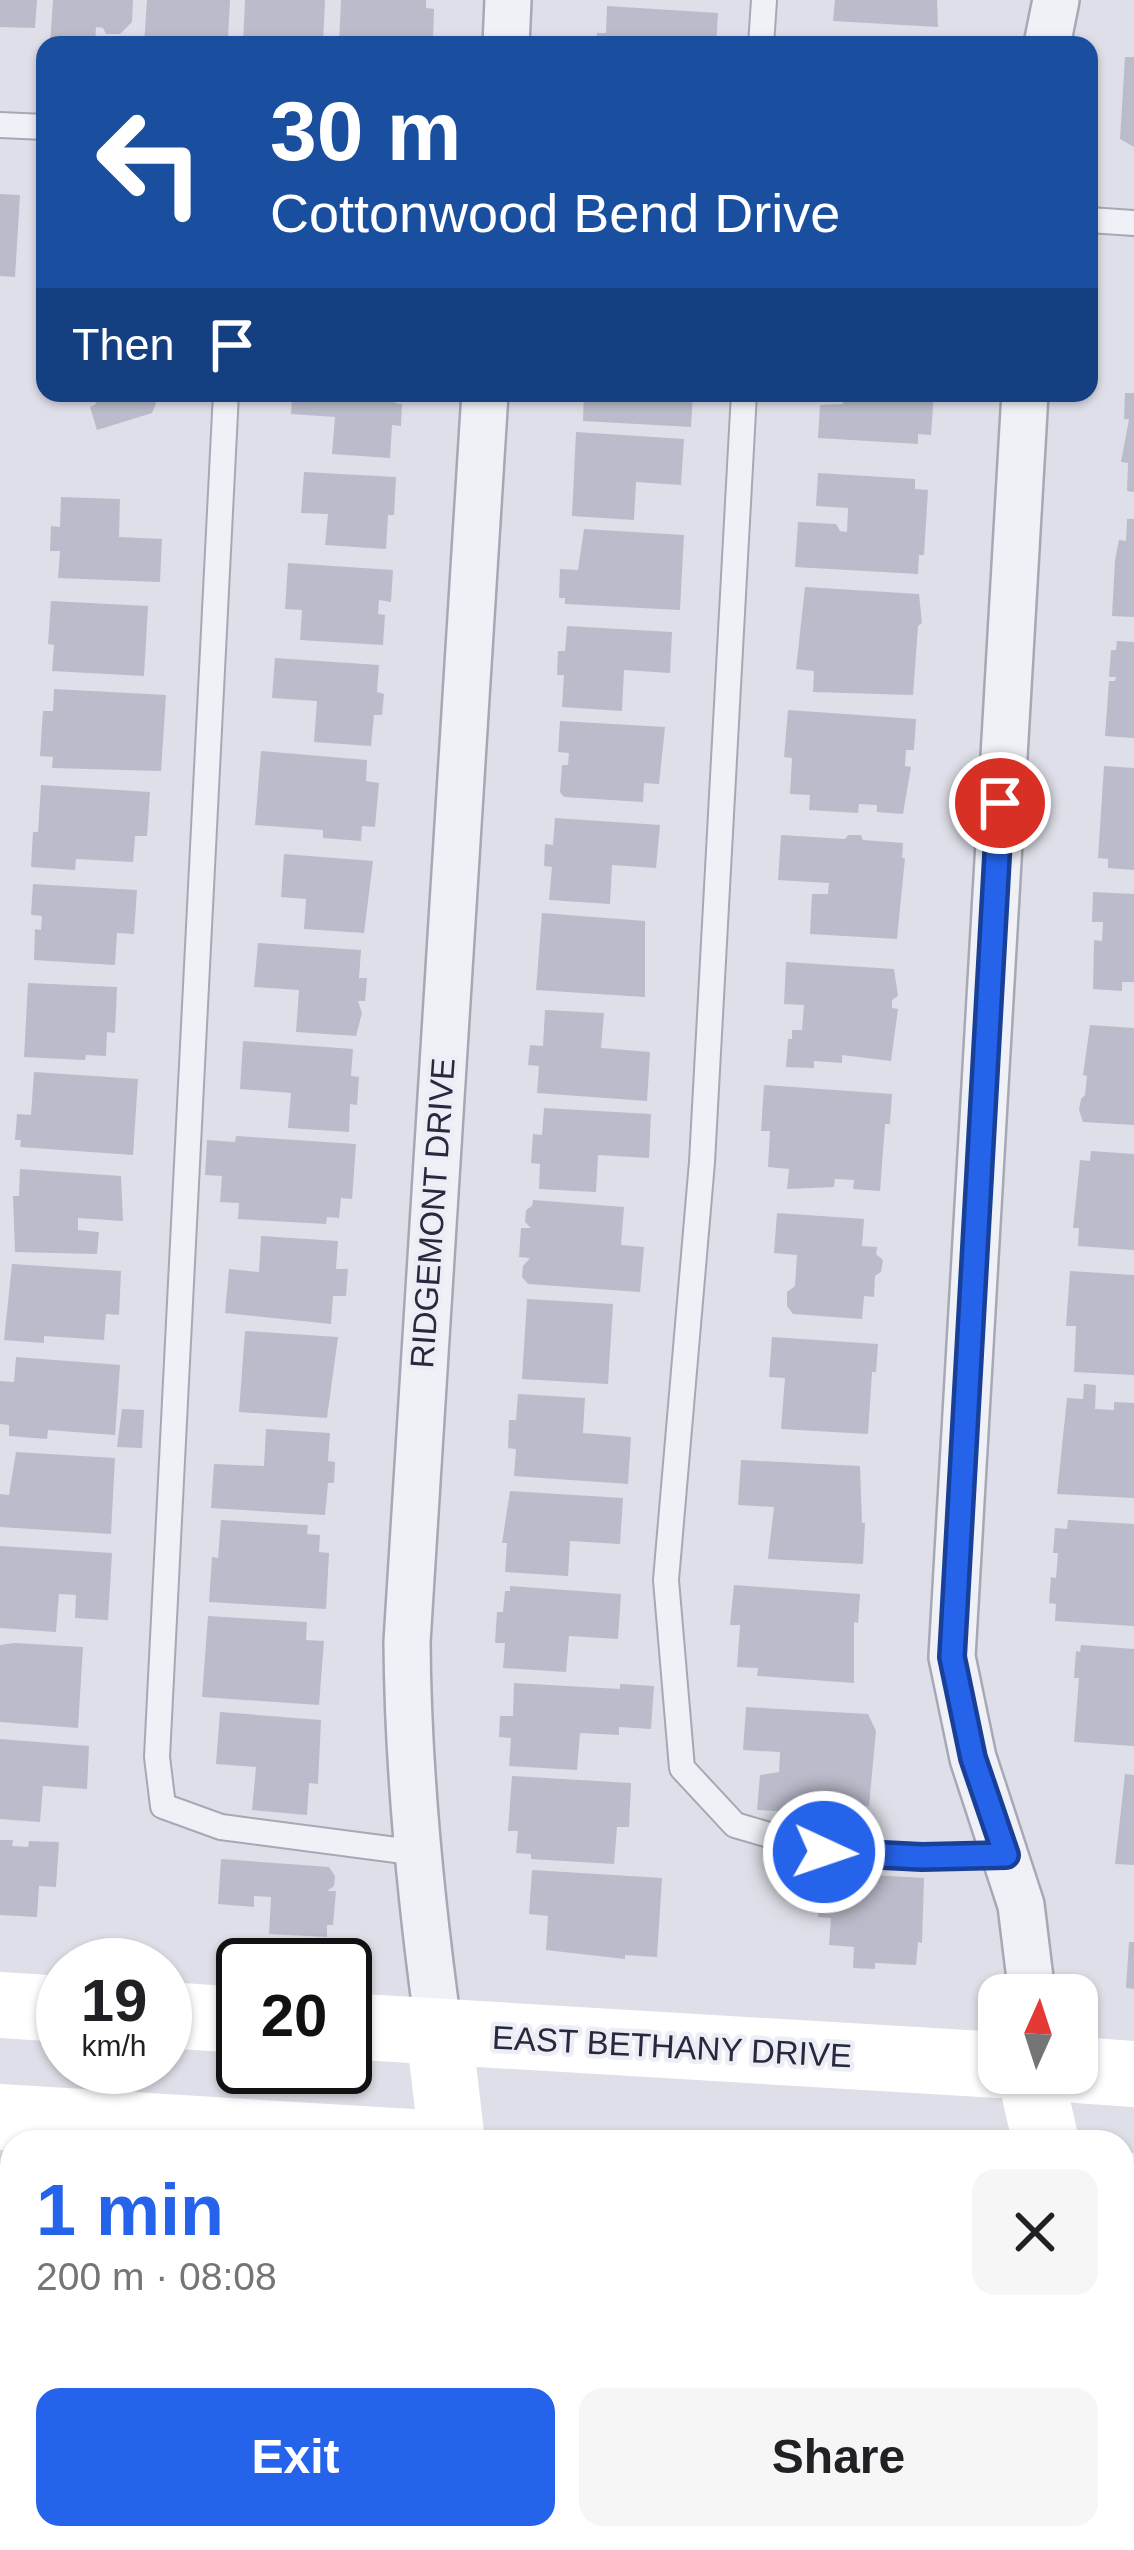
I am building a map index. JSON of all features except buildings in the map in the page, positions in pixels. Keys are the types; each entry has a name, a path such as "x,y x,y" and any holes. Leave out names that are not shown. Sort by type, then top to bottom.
{"main road":[{"path":"0,2005 36,2007"},
{"name":"EAST BETHANY DRIVE","path":"372,2028 978,2064"},
{"path":"439,2032 451,2130"},
{"path":"1098,2071 1134,2074"},
{"path":"1035,2094 1043,2130"},
{"path":"0,2116 221,2130"}],"street":[{"path":"506,36 508,0"},
{"path":"1049,36 1056,0"},
{"name":"RIDGEMONT DRIVE","path":"439,2032 419,1853 407,1642 484,402"},
{"path":"1024,402 952,1657 973,1758 1021,1905 1029,1974"}],"lane":[{"path":"762,36 764,0"},
{"path":"0,125 36,127"},
{"path":"1098,221 1134,223"},
{"path":"226,402 158,1734 163,1806 220,1827 419,1853"},
{"path":"744,402 702,1162 666,1580 682,1768 735,1825 824,1852 1006,1855"}],"route":[{"path":"824,1852 1006,1855 973,1758 952,1657 1000,803"}]}
